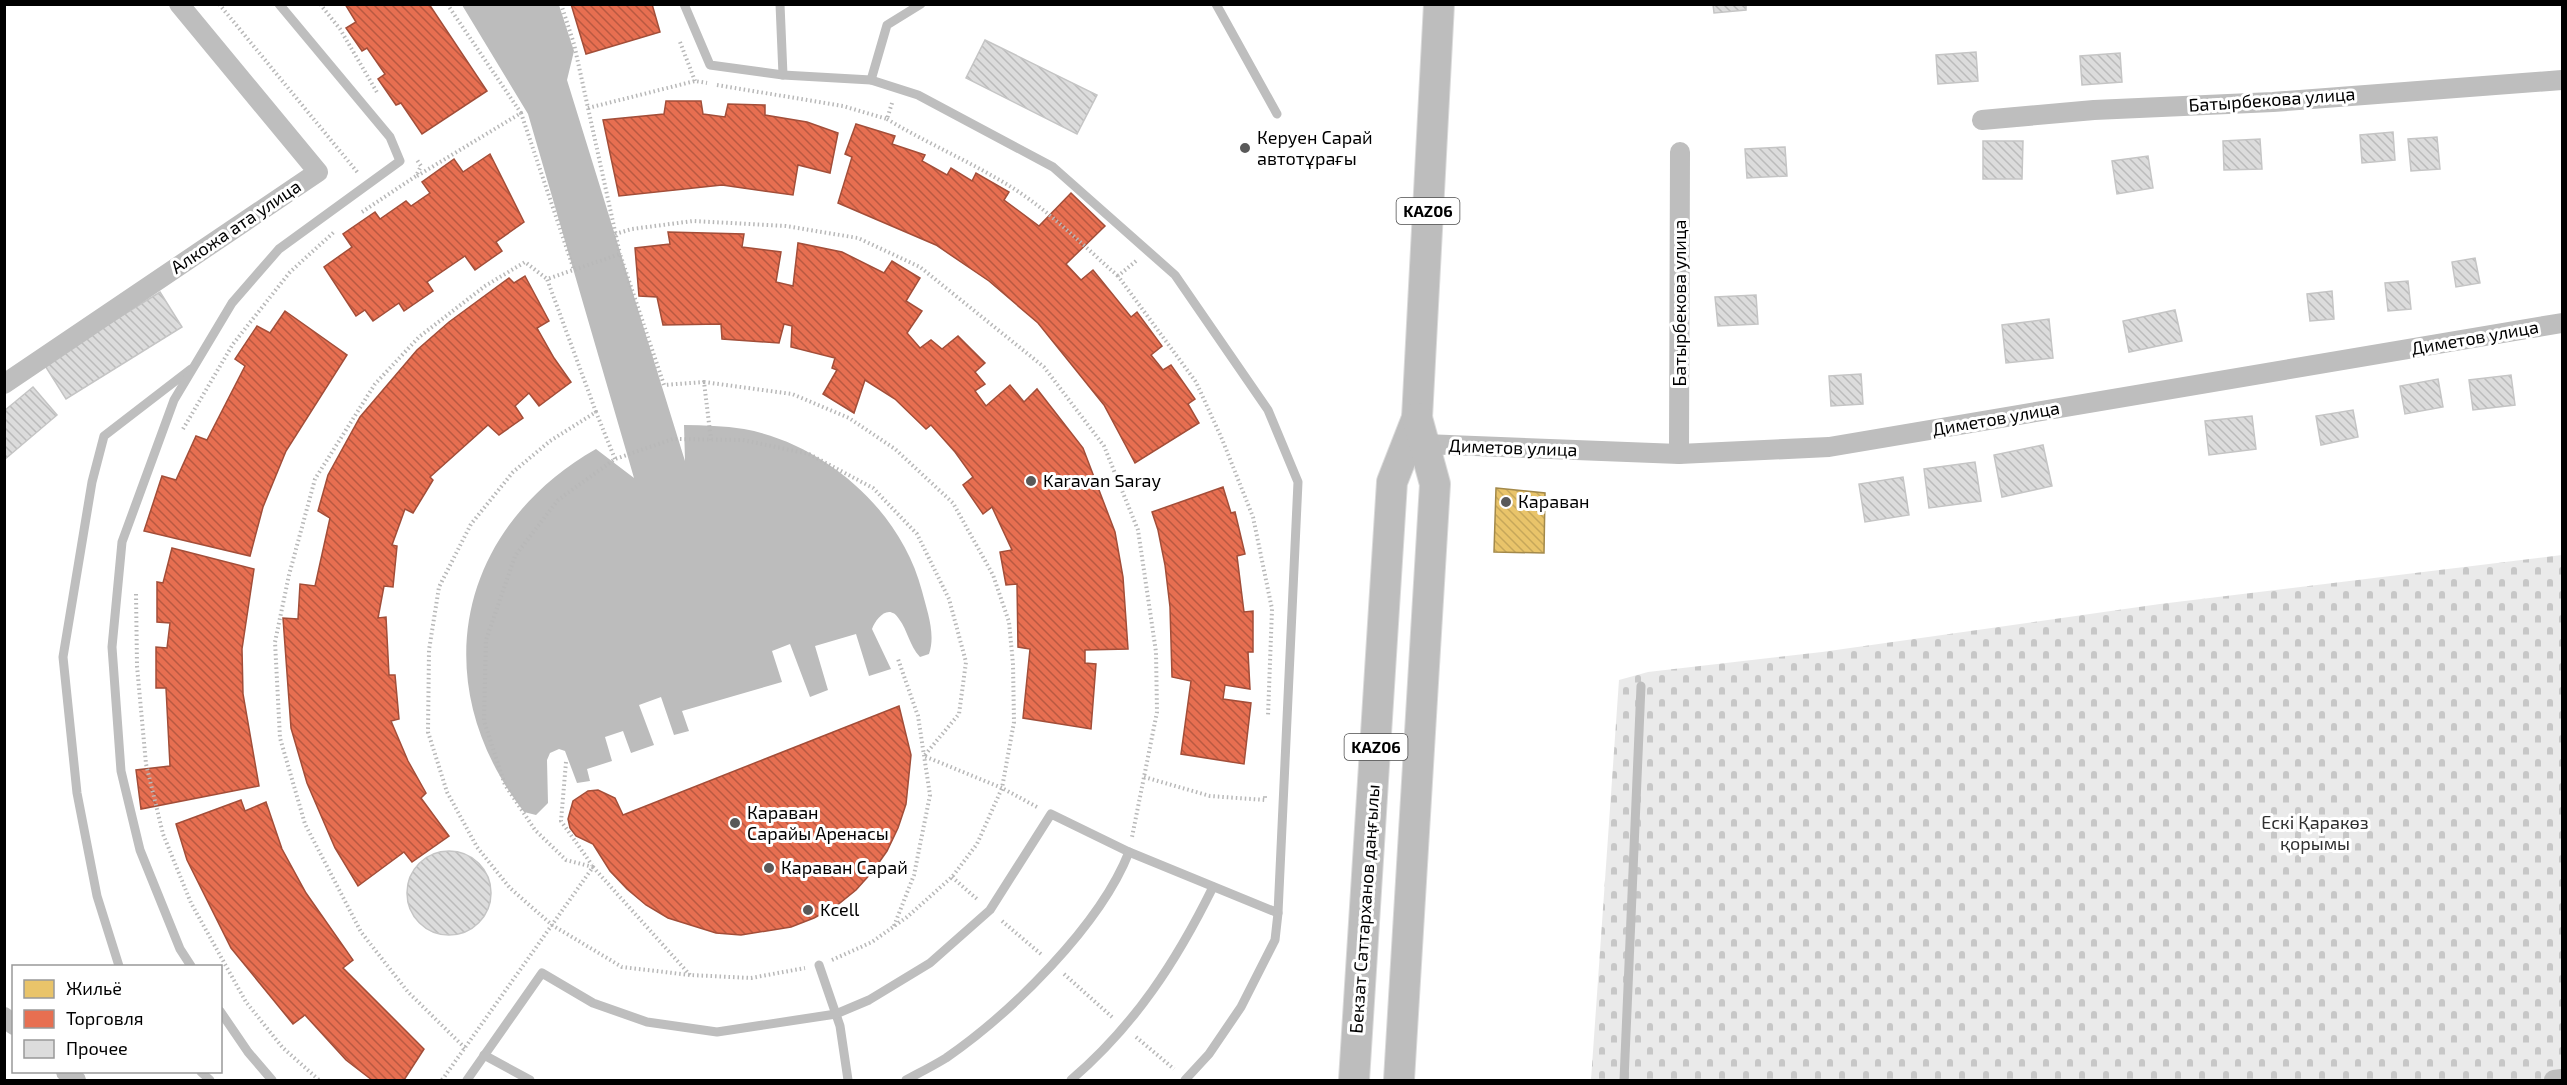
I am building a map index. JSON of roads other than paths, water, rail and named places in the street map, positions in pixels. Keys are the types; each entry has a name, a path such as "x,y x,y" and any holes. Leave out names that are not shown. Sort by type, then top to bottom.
{"main road":[{"name":"Бекзат Саттарханов даңғылы","path":"1399,1080 1435,484 1421,431 1439,4"},
{"name":"Бекзат Саттарханов даңғылы","path":"1354,1080 1392,482 1421,431"}],"street":[{"name":"Алкожа ата улица","path":"4,384 318,172 179,4"},
{"name":"Батырбекова улица","path":"1982,120 2094,110 2273,102 2562,80"},
{"name":"Батырбекова улица","path":"1679,454 1680,152"},
{"name":"Диметов улица","path":"1421,431 1679,454 1829,447 2562,323"},
{"path":"2554,1080 2562,1079"}],"lane":[{"path":"190,965 180,949 140,850 121,771 112,647 122,542 174,400 232,303 279,249 400,161 390,137 279,4"},
{"path":"684,4 710,65 783,75 871,80 918,95 1053,167 1175,275 1268,410 1298,482 1275,940 1241,1007 1209,1054 1186,1080"},
{"path":"780,4 783,75"},
{"path":"871,80 887,25 921,4"},
{"path":"1216,4 1277,114"},
{"path":"119,965 97,896 77,793 63,657 92,482 104,436 195,366"},
{"path":"1624,1080 1641,686"},
{"path":"467,1080 542,973 592,1003 647,1022 717,1032 836,1014 869,1000 930,963 990,910 1051,814 1129,852 1278,913"},
{"path":"906,1080 944,1059 982,1031 1052,964 1120,874 1129,852"},
{"path":"1071,1080 1125,1029 1162,980 1214,887"},
{"path":"819,965 840,1026 848,1080"},
{"path":"222,1014 248,1052 272,1080"},
{"path":"484,1055 530,1080"}],"place":[{"name":"Керуен Сарай автотұрағы","path":"1245,148"},
{"name":"Karavan Saray","path":"1031,481"},
{"name":"Караван","path":"1506,502"},
{"name":"Караван Сарайы Аренасы","path":"735,823"},
{"name":"Караван Сарай","path":"769,868"},
{"name":"Kcell","path":"808,910"}],"park label":[{"name":"Ескі Қаракөз қорымы","path":"2315,833"}]}
